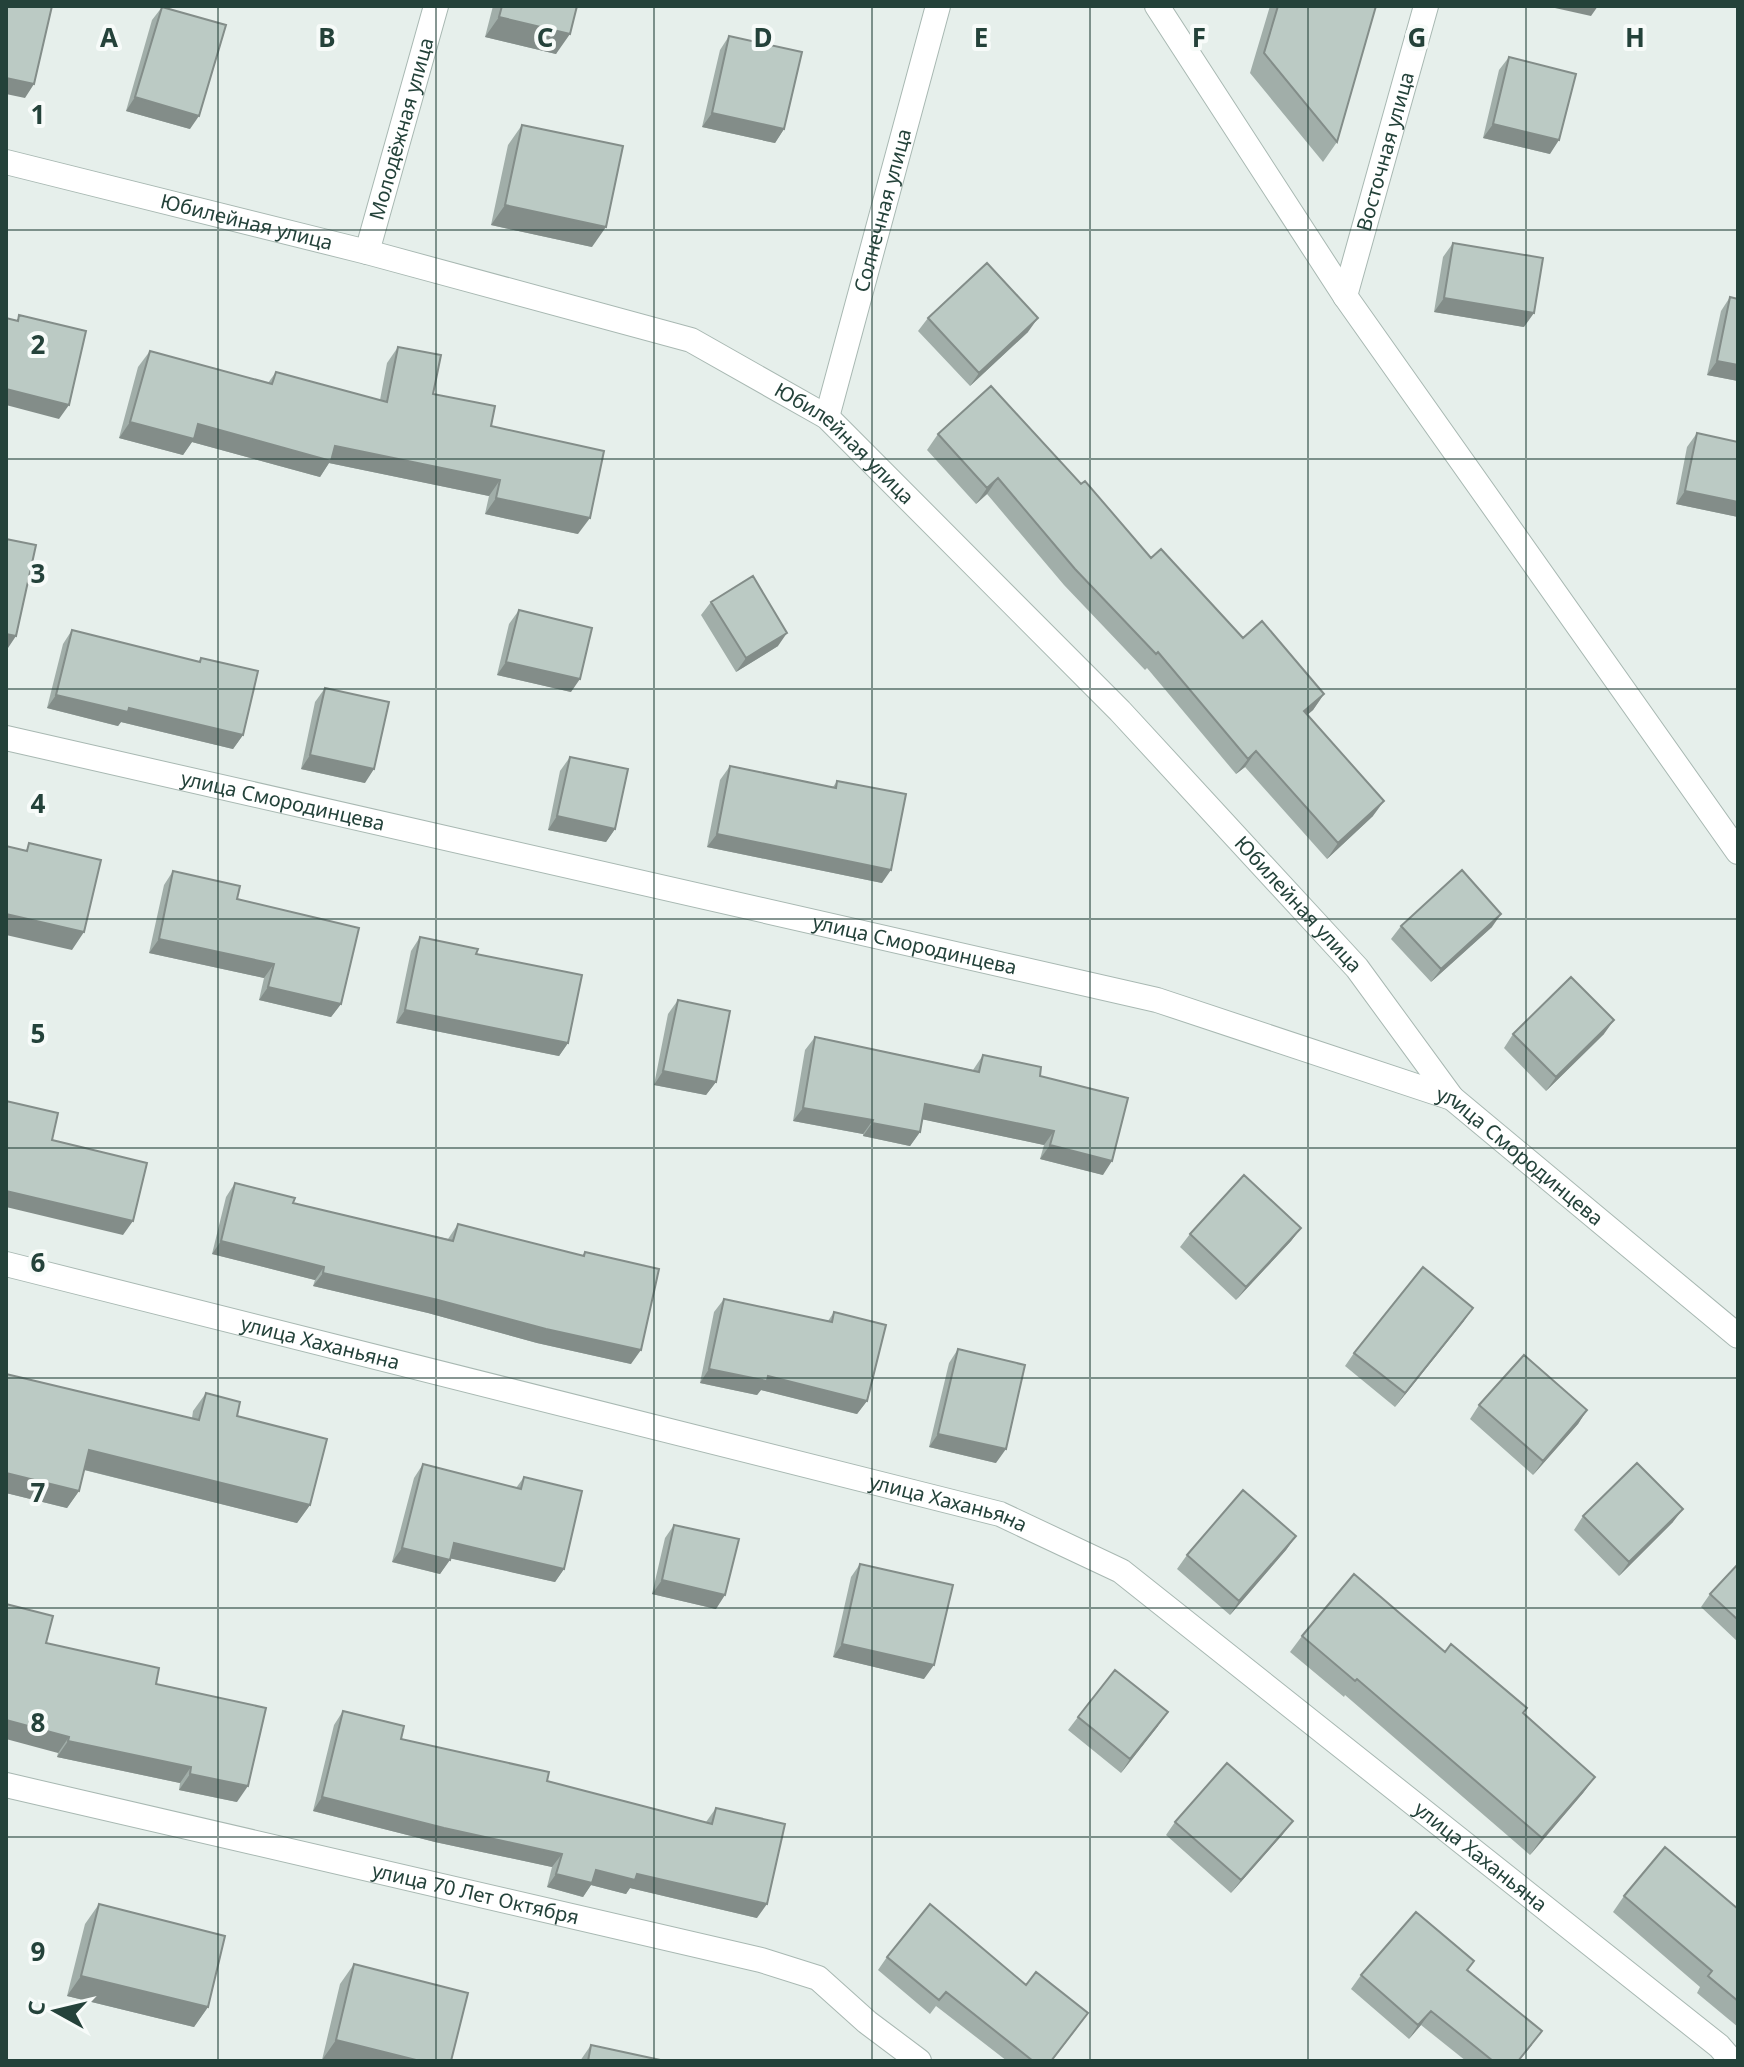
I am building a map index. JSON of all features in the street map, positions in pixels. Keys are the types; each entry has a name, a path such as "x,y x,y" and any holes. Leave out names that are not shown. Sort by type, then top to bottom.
{"street":[{"name":"Молодёжная улица","path":"367,252 436,6"},
{"name":"Солнечная улица","path":"827,417 938,6"},
{"path":"1157,6 1345,296 1734,846"},
{"name":"Восточная улица","path":"1345,296 1426,6"},
{"name":"Юбилейная улица","path":"6,162 367,252 691,340 827,417 1120,711 1346,956 1452,1098"},
{"name":"улица Смородинцева","path":"6,738 1157,1000 1452,1098 1738,1336"},
{"path":"1734,846 1738,816"},
{"name":"улица Хаханьяна","path":"6,1264 1000,1514 1121,1571 1719,2046 1732,2061"},
{"name":"улица 70 Лет Октября","path":"6,1785 761,1960 818,1978 867,2022 919,2061"}],"building":[{"path":"6,6 52,6 34,84 6,78"},
{"path":"502,6 577,6 570,34 499,17"},
{"path":"1278,6 1376,6 1337,142 1264,53"},
{"path":"162,7 226,25 199,116 135,97"},
{"path":"729,36 802,52 784,129 712,113"},
{"path":"1509,57 1576,74 1559,140 1493,124"},
{"path":"522,125 623,146 606,227 505,205"},
{"path":"1453,243 1543,258 1534,313 1444,298"},
{"path":"987,263 1038,318 979,373 928,318"},
{"path":"1730,297 1738,299 1738,365 1717,361"},
{"path":"19,315 86,331 69,405 6,389 6,318 18,321"},
{"path":"398,347 441,355 433,394 495,406 491,426 604,451 590,518 496,498 500,480 335,446 331,461 198,424 194,439 130,422 150,351 272,384 276,372 387,402"},
{"path":"991,386 1081,484 1085,481 1151,558 1161,549 1243,638 1262,621 1324,694 1304,711 1384,801 1338,843 1256,751 1248,759 1158,652 1156,654 1075,569 998,478 987,488 938,434"},
{"path":"1697,433 1738,442 1738,502 1685,491"},
{"path":"6,539 36,545 16,636 6,634"},
{"path":"753,576 787,633 746,658 711,602"},
{"path":"519,610 592,628 580,679 506,662"},
{"path":"72,630 200,662 201,658 258,671 243,735 129,708 128,712 56,695"},
{"path":"325,688 389,702 374,769 310,755"},
{"path":"570,757 628,769 615,829 557,816"},
{"path":"730,766 836,788 837,781 906,794 891,870 717,834"},
{"path":"29,843 101,860 84,932 6,914 6,846 27,851"},
{"path":"1462,870 1501,914 1441,969 1401,926"},
{"path":"173,871 240,886 237,899 359,928 341,1004 268,987 274,964 159,939"},
{"path":"420,937 478,949 476,954 582,975 568,1043 405,1010"},
{"path":"1571,977 1614,1020 1556,1077 1513,1034"},
{"path":"678,1000 730,1011 716,1082 663,1071"},
{"path":"815,1037 979,1072 983,1055 1041,1067 1040,1076 1128,1098 1112,1161 1050,1145 1054,1131 925,1104 920,1132 803,1108"},
{"path":"6,1101 58,1113 52,1140 147,1163 133,1221 6,1191"},
{"path":"1244,1175 1301,1228 1246,1287 1190,1234"},
{"path":"235,1183 295,1198 293,1203 453,1241 458,1224 584,1256 585,1252 659,1269 641,1350 323,1273 324,1267 221,1241"},
{"path":"1423,1267 1473,1308 1405,1393 1354,1353"},
{"path":"724,1299 832,1322 834,1312 886,1325 867,1401 768,1376 767,1381 709,1369"},
{"path":"958,1349 1025,1365 1006,1449 938,1434"},
{"path":"1524,1355 1587,1410 1543,1461 1479,1405"},
{"path":"6,1374 199,1420 206,1393 240,1402 237,1416 327,1439 310,1505 89,1450 79,1491 6,1473"},
{"path":"1637,1463 1683,1509 1629,1562 1583,1516"},
{"path":"423,1464 521,1489 524,1477 582,1491 564,1569 454,1543 450,1560 402,1548"},
{"path":"1243,1490 1296,1536 1239,1601 1187,1555"},
{"path":"674,1525 739,1539 725,1595 662,1580"},
{"path":"860,1564 953,1585 934,1665 842,1644"},
{"path":"1738,1564 1738,1620 1710,1594"},
{"path":"1354,1574 1445,1652 1451,1644 1527,1708 1523,1713 1595,1777 1542,1838 1357,1679 1355,1681 1302,1636"},
{"path":"6,1604 53,1616 46,1643 159,1668 156,1684 266,1708 248,1786 190,1774 191,1767 68,1741 69,1737 6,1720"},
{"path":"1115,1670 1168,1712 1130,1759 1078,1717"},
{"path":"343,1711 404,1726 401,1739 549,1772 547,1781 712,1824 716,1808 785,1824 767,1904 637,1874 635,1880 596,1870 592,1883 556,1874 562,1854 322,1797"},
{"path":"1227,1763 1293,1821 1241,1880 1175,1822"},
{"path":"1665,1847 1738,1909 1738,2001 1708,1976 1712,1971 1624,1896"},
{"path":"99,1904 225,1936 208,2007 81,1976"},
{"path":"930,1904 1026,1985 1036,1972 1088,2013 1051,2061 1033,2061 946,1992 939,2000 887,1957"},
{"path":"1416,1912 1474,1961 1467,1970 1542,2031 1518,2061 1493,2061 1431,2011 1418,2025 1361,1975"},
{"path":"354,1964 468,1993 451,2061 420,2061 336,2040"},
{"path":"591,2045 665,2061 588,2061"}]}
